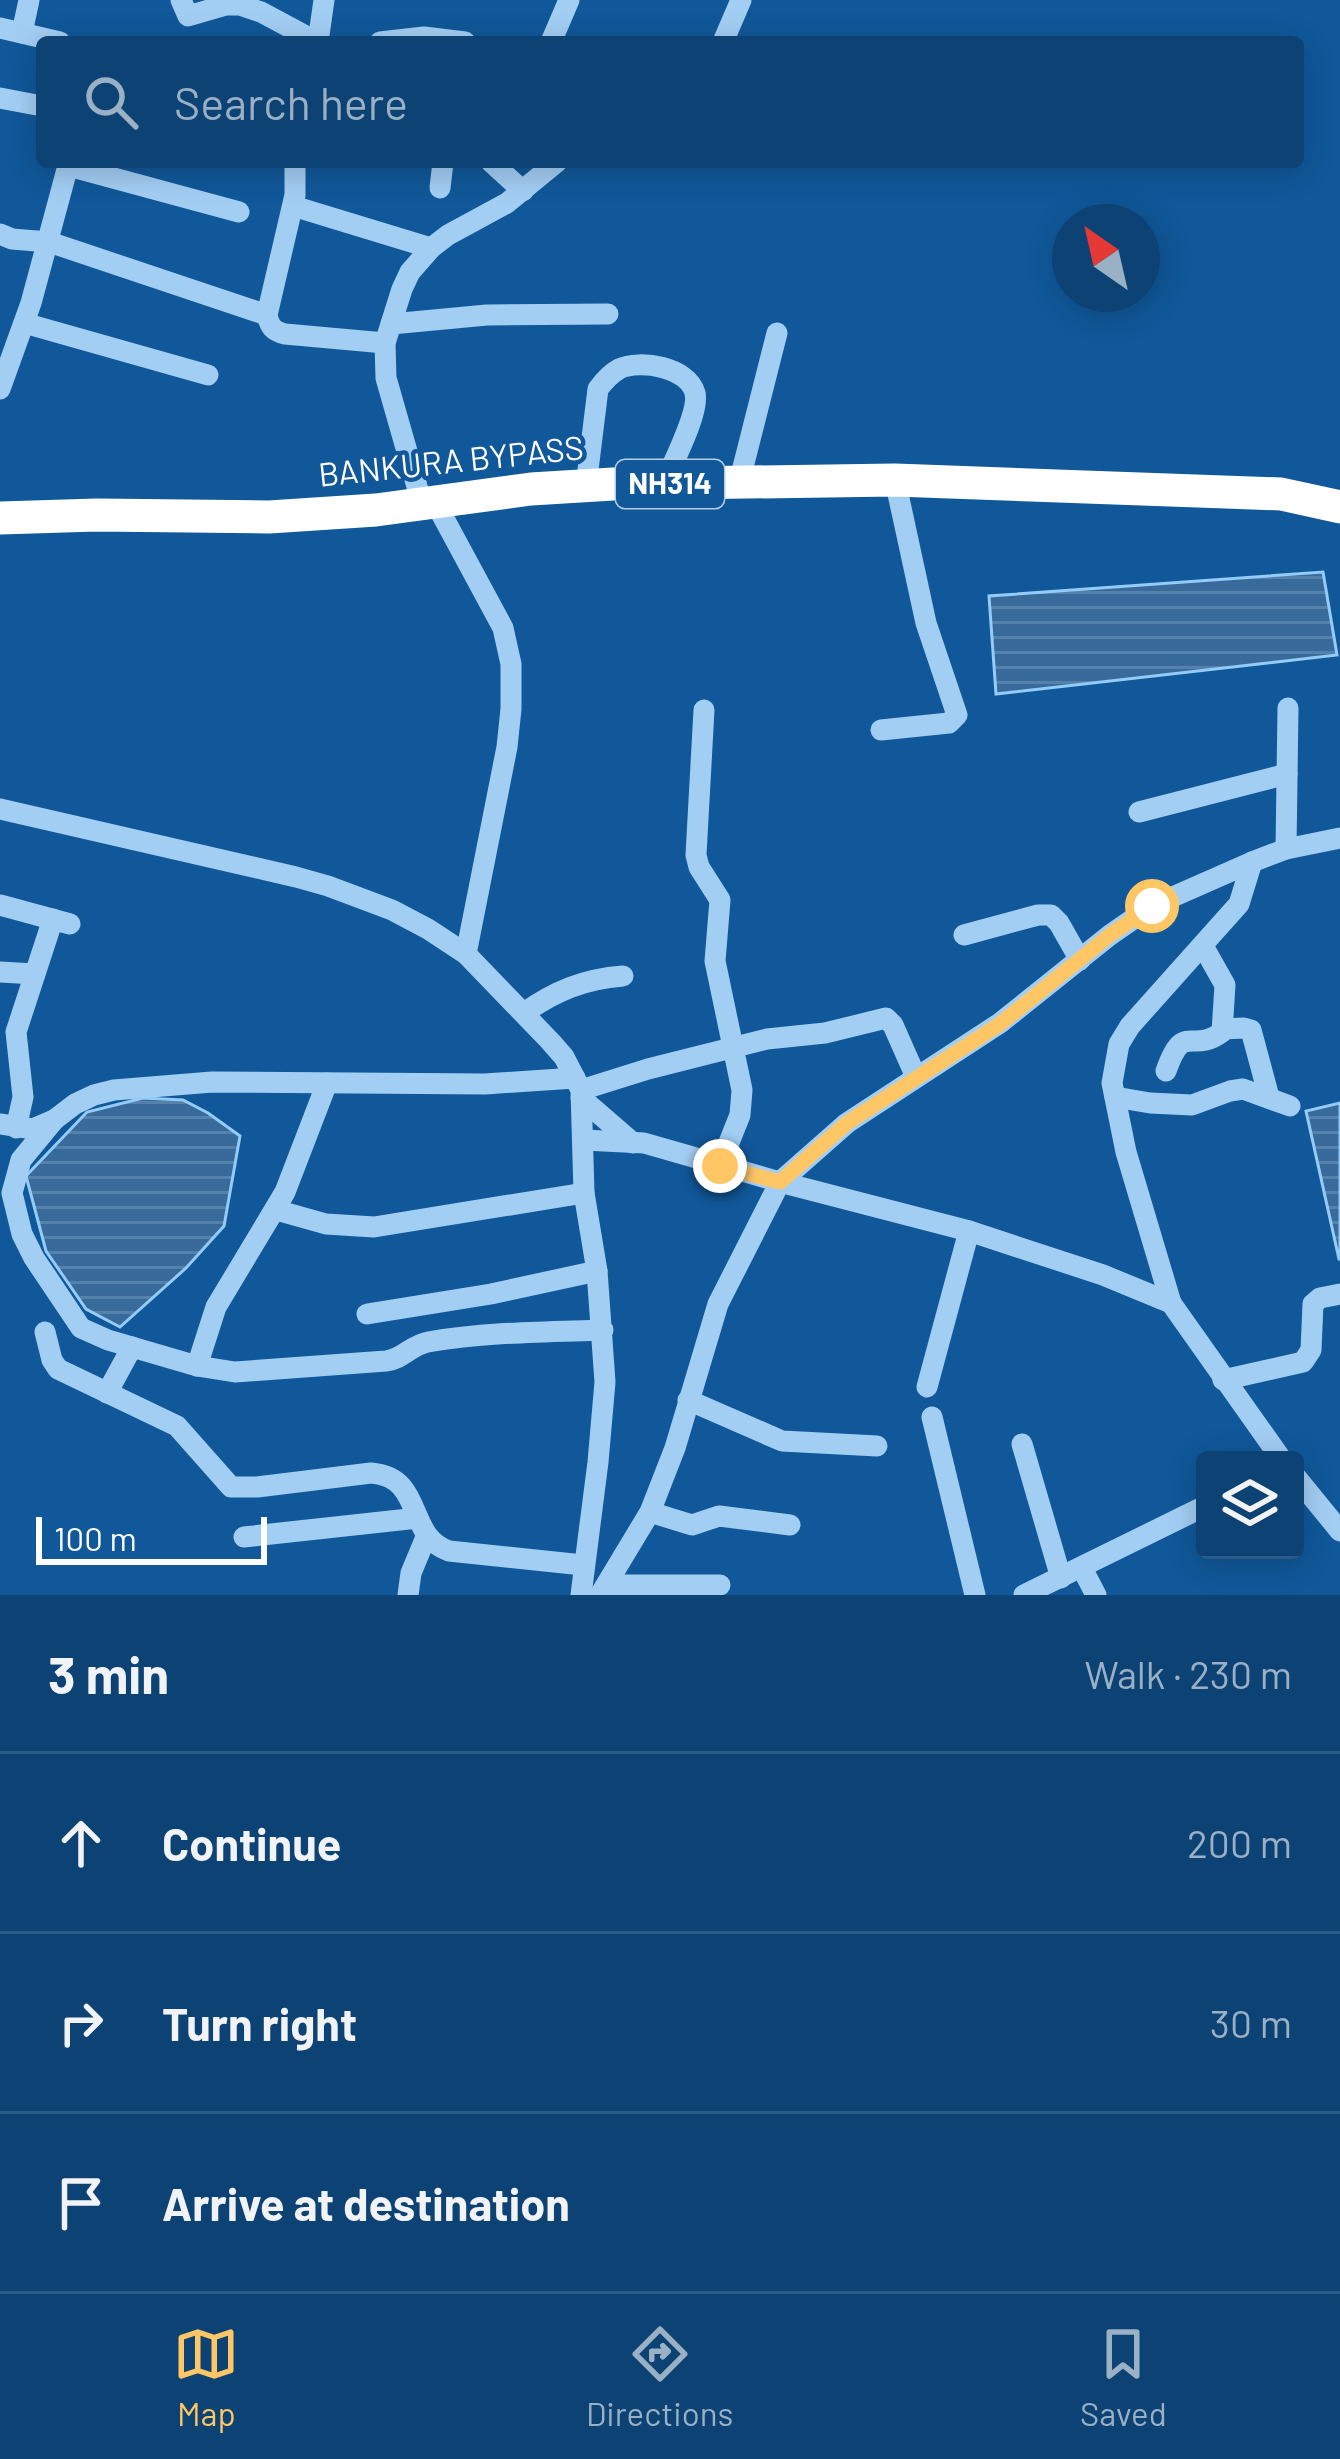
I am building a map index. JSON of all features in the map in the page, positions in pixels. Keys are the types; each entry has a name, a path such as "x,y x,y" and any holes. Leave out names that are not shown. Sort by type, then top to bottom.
{"highway":[{"name":"BANKURA BYPASS","path":"0,518 269,517 531,489 895,480 1261,493 1340,507"}],"street":[{"path":"11,30 29,0"},
{"path":"181,0 188,16 240,2 306,36"},
{"path":"318,36 324,0"},
{"path":"554,36 569,0"},
{"path":"726,36 741,0"},
{"path":"0,98 36,105"},
{"path":"0,389 25,323 68,168"},
{"path":"83,168 239,212"},
{"path":"296,168 293,206 267,315 275,331 388,333 487,315 608,314"},
{"path":"440,188 442,168"},
{"path":"498,168 523,190"},
{"path":"466,954 507,747 511,664 502,628 428,503 386,378 388,333 410,272 431,248 550,168"},
{"path":"293,206 431,248"},
{"path":"0,234 49,242 267,315"},
{"path":"25,323 208,375"},
{"path":"739,483 777,333"},
{"path":"586,486 598,389 621,368 636,364 680,374 694,390 696,405 664,484"},
{"path":"880,730 949,723 957,715 926,623 895,480"},
{"path":"1286,849 1288,708"},
{"path":"704,710 696,855 720,900 715,962 742,1101 720,1166"},
{"path":"1139,812 1287,774"},
{"path":"0,809 328,886 392,910 466,954 563,1057 579,1089 633,1142"},
{"path":"603,1590 650,1512 718,1304 780,1182 847,1123 1000,1024 1152,906 1286,849 1340,838"},
{"path":"1252,862 1239,904 1130,1026 1119,1044 1112,1083 1126,1152 1171,1303 1275,1451"},
{"path":"0,905 62,921 35,974 16,1032 23,1097 8,1126 33,1129 54,1120"},
{"path":"964,935 1051,915 1080,960"},
{"path":"1166,1071 1178,1044 1216,1038 1222,1029 1225,985 1203,946"},
{"path":"0,972 35,974"},
{"path":"524,1013 568,987 623,976"},
{"path":"603,1330 499,1333 428,1342 417,1344 397,1360 386,1361 235,1372 196,1366 81,1328 22,1234 12,1192 15,1177 21,1160 54,1120 75,1104 114,1090 243,1080 579,1089 778,1037 825,1033 886,1018 916,1077"},
{"path":"1115,1097 1177,1105 1203,1102 1235,1089 1280,1102 1252,1030 1222,1029"},
{"path":"196,1366 216,1307 277,1210 327,1083"},
{"path":"579,1089 584,1193 603,1330 604,1402 581,1595"},
{"path":"584,1140 633,1142 969,1231 1103,1274 1171,1303"},
{"path":"277,1210 326,1224 374,1227 584,1193"},
{"path":"927,1387 969,1231"},
{"path":"367,1314 597,1271"},
{"path":"1223,1380 1303,1363 1311,1350 1313,1304 1340,1294"},
{"path":"45,1332 58,1369 177,1426 231,1487 386,1474 405,1489 422,1528 437,1547 583,1565"},
{"path":"107,1393 132,1347"},
{"path":"688,1400 782,1441 877,1446"},
{"path":"932,1417 975,1595"},
{"path":"1022,1444 1071,1573 1096,1595"},
{"path":"1304,1487 1340,1532"},
{"path":"1024,1595 1196,1510"},
{"path":"650,1512 692,1525 719,1516 790,1526"},
{"path":"244,1538 422,1528"},
{"path":"409,1595 422,1528"},
{"path":"603,1590 719,1585"}],"water":[{"path":"1323,572 1337,655 996,694 989,596"},
{"path":"143,1098 183,1100 240,1136 224,1226 186,1268 120,1327 86,1309 46,1251 26,1176 87,1112"},
{"path":"1340,1103 1340,1259 1339,1259 1306,1111"}],"route":[{"path":"720,1166 780,1182 847,1123 1000,1024 1152,906"}]}
